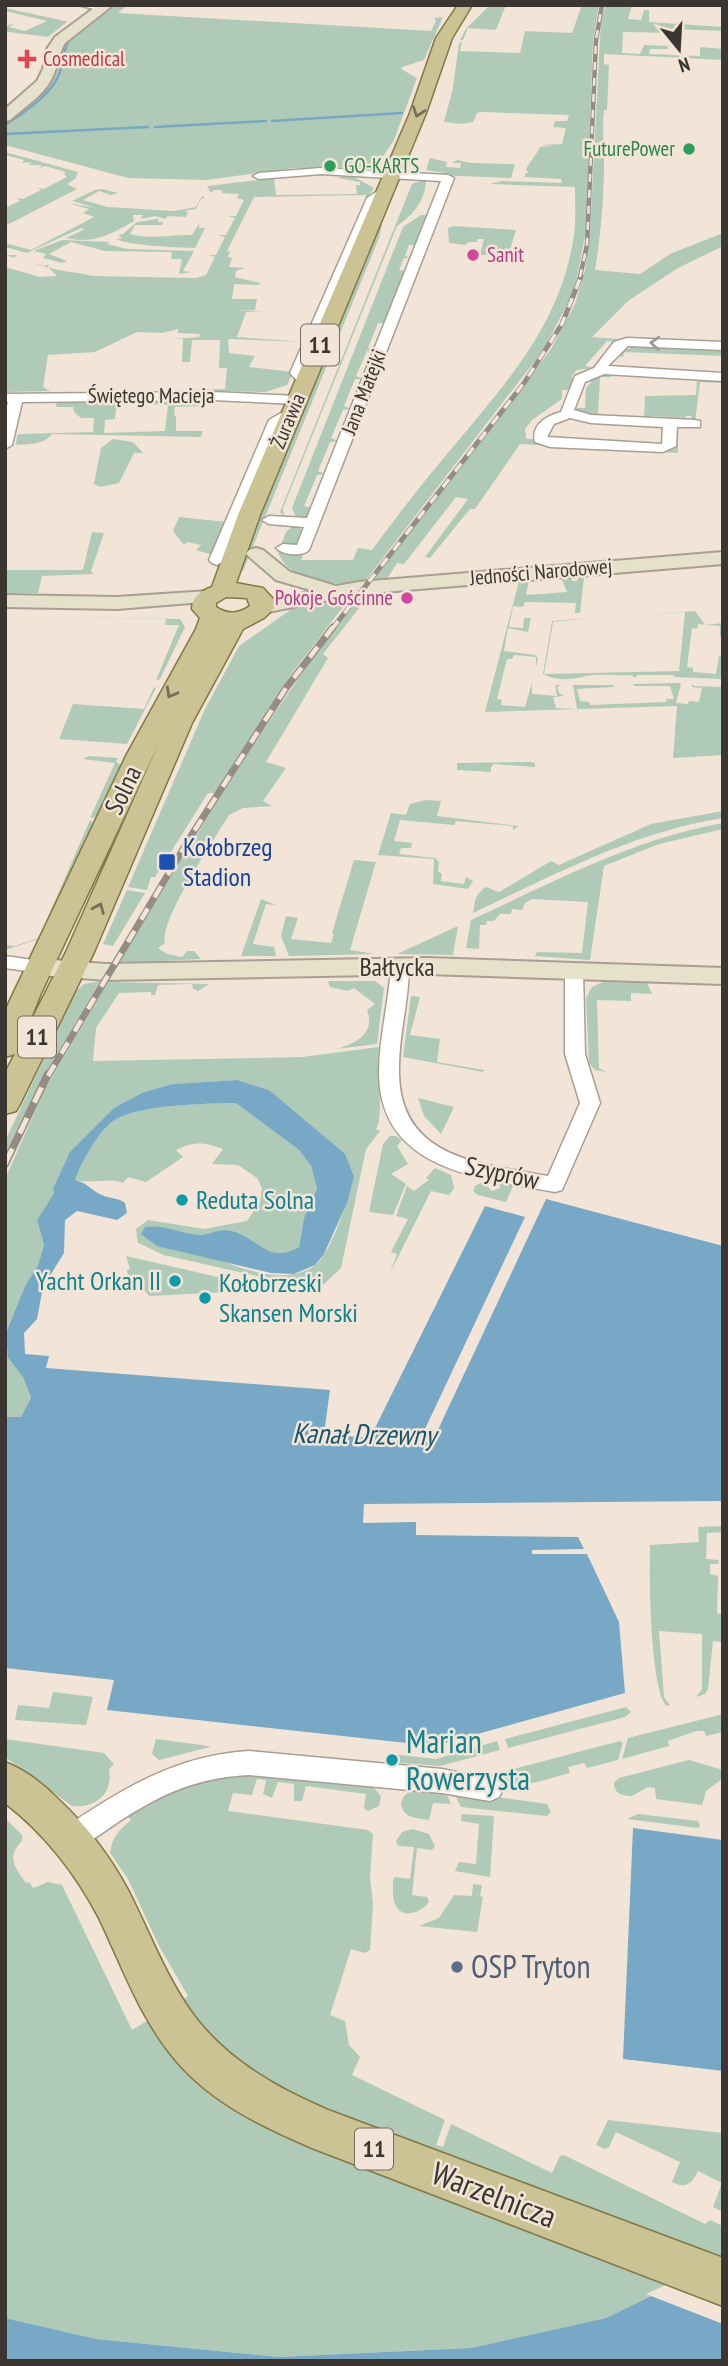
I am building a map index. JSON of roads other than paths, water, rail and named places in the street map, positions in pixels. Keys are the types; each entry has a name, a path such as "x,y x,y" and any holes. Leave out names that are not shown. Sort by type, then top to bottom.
{"main road":[{"name":"Żurawia","path":"301,443 396,181 446,32 465,5"},
{"name":"Żurawia","path":"217,607 240,535 305,381 396,181 420,151 437,106 453,38 463,21 478,5"},
{"name":"Żurawia","path":"256,598 256,554 282,489"},
{"name":"11","path":"217,607 255,615 256,598"},
{"path":"217,607 256,598"},
{"name":"Solna","path":"5,1047 139,756 208,629 217,607 233,625 180,723 71,970 5,1104"},
{"name":"Warzelnicza","path":"5,1780 46,1812 71,1839 107,1893 165,2010 211,2066 247,2093 283,2112 723,2282"}],"street":[{"path":"83,5 104,7"},
{"path":"5,117 43,83 50,69 54,48 60,40 104,7"},
{"path":"259,176 314,171 396,181"},
{"name":"Jana Matejki","path":"283,548 302,550 449,178 396,181"},
{"path":"602,370 600,366 622,343 723,346"},
{"path":"570,414 567,411 572,400 573,387 583,375 602,370 723,377"},
{"name":"Świętego Macieja","path":"11,398 212,396 295,405"},
{"path":"5,445 11,398"},
{"path":"217,560 276,420 295,405"},
{"path":"670,423 668,446 663,449 550,443 540,439 541,430 548,421 570,414 591,419 695,424"},
{"path":"269,520 312,523"},
{"path":"256,554 287,578 330,589"},
{"name":"Jedności Narodowej","path":"256,598 723,558"},
{"name":"Jedności Narodowej","path":"256,598 359,588"},
{"path":"5,601 217,607"},
{"path":"5,962 71,970"},
{"name":"Bałtycka","path":"71,970 400,966 723,976"},
{"name":"Szyprów","path":"400,966 399,1000 389,1083 393,1108 404,1129 421,1147 445,1160 555,1185 590,1103 575,1054 574,972"},
{"path":"71,1839 124,1802 161,1781 190,1770 226,1764 249,1763 442,1781 490,1789"}],"water":[{"path":"237,1080 269,1090 345,1154 354,1177 347,1203 324,1254 315,1265 294,1274 271,1273 157,1246 141,1234 145,1227 199,1235 231,1231 271,1252 288,1252 299,1247 304,1218 317,1188 311,1166 299,1150 236,1103 173,1106 124,1115 101,1133 75,1180 98,1193 122,1201 127,1213 117,1220 77,1211 65,1220 64,1253 43,1287 37,1319 24,1333 25,1354 49,1356 46,1368 330,1390 324,1434 370,1438 485,1206 525,1217 424,1431 436,1434 546,1199 723,1246 723,1501 364,1504 363,1523 416,1522 416,1535 578,1537 584,1549 532,1550 532,1554 587,1554 619,1622 625,1693 434,1746 107,1710 114,1680 5,1668 5,1417 21,1417 31,1398 23,1377 8,1358 6,1333 26,1284 38,1265 44,1245 37,1220 54,1193 53,1189 70,1152 114,1108 142,1093 173,1084"},
{"path":"633,1828 723,1840 723,2071 623,2059"},
{"path":"723,2261 723,2361 5,2361 5,2318 96,2339 279,2357 471,2348 606,2318"}],"waterway":[{"path":"90,22 102,14"},
{"path":"5,125 37,102 51,88 60,72 71,36"},
{"path":"272,121 402,113"},
{"path":"155,127 266,121"},
{"path":"5,134 148,127"}],"railway":[{"path":"580,277 587,245 596,40 602,5"},
{"path":"332,629 524,383 562,324 581,276"},
{"path":"48,1076 191,836 286,688 333,627"},
{"path":"5,1164 48,1074"}],"place":[{"name":"Cosmedical","path":"27,59"},
{"name":"FuturePower","path":"689,149"},
{"name":"GO-KARTS","path":"330,166"},
{"name":"Sanit","path":"473,255"},
{"name":"Pokoje Gościnne","path":"407,598"},
{"name":"Kołobrzeg Stadion","path":"167,862"},
{"name":"Reduta Solna","path":"182,1200"},
{"name":"Yacht Orkan II","path":"175,1281"},
{"name":"Kołobrzeski Skansen Morski","path":"205,1298"},
{"name":"Marian Rowerzysta","path":"392,1760"},
{"name":"OSP Tryton","path":"457,1967"}],"water label":[{"name":"Kanał Drzewny","path":"364,1434"}]}
